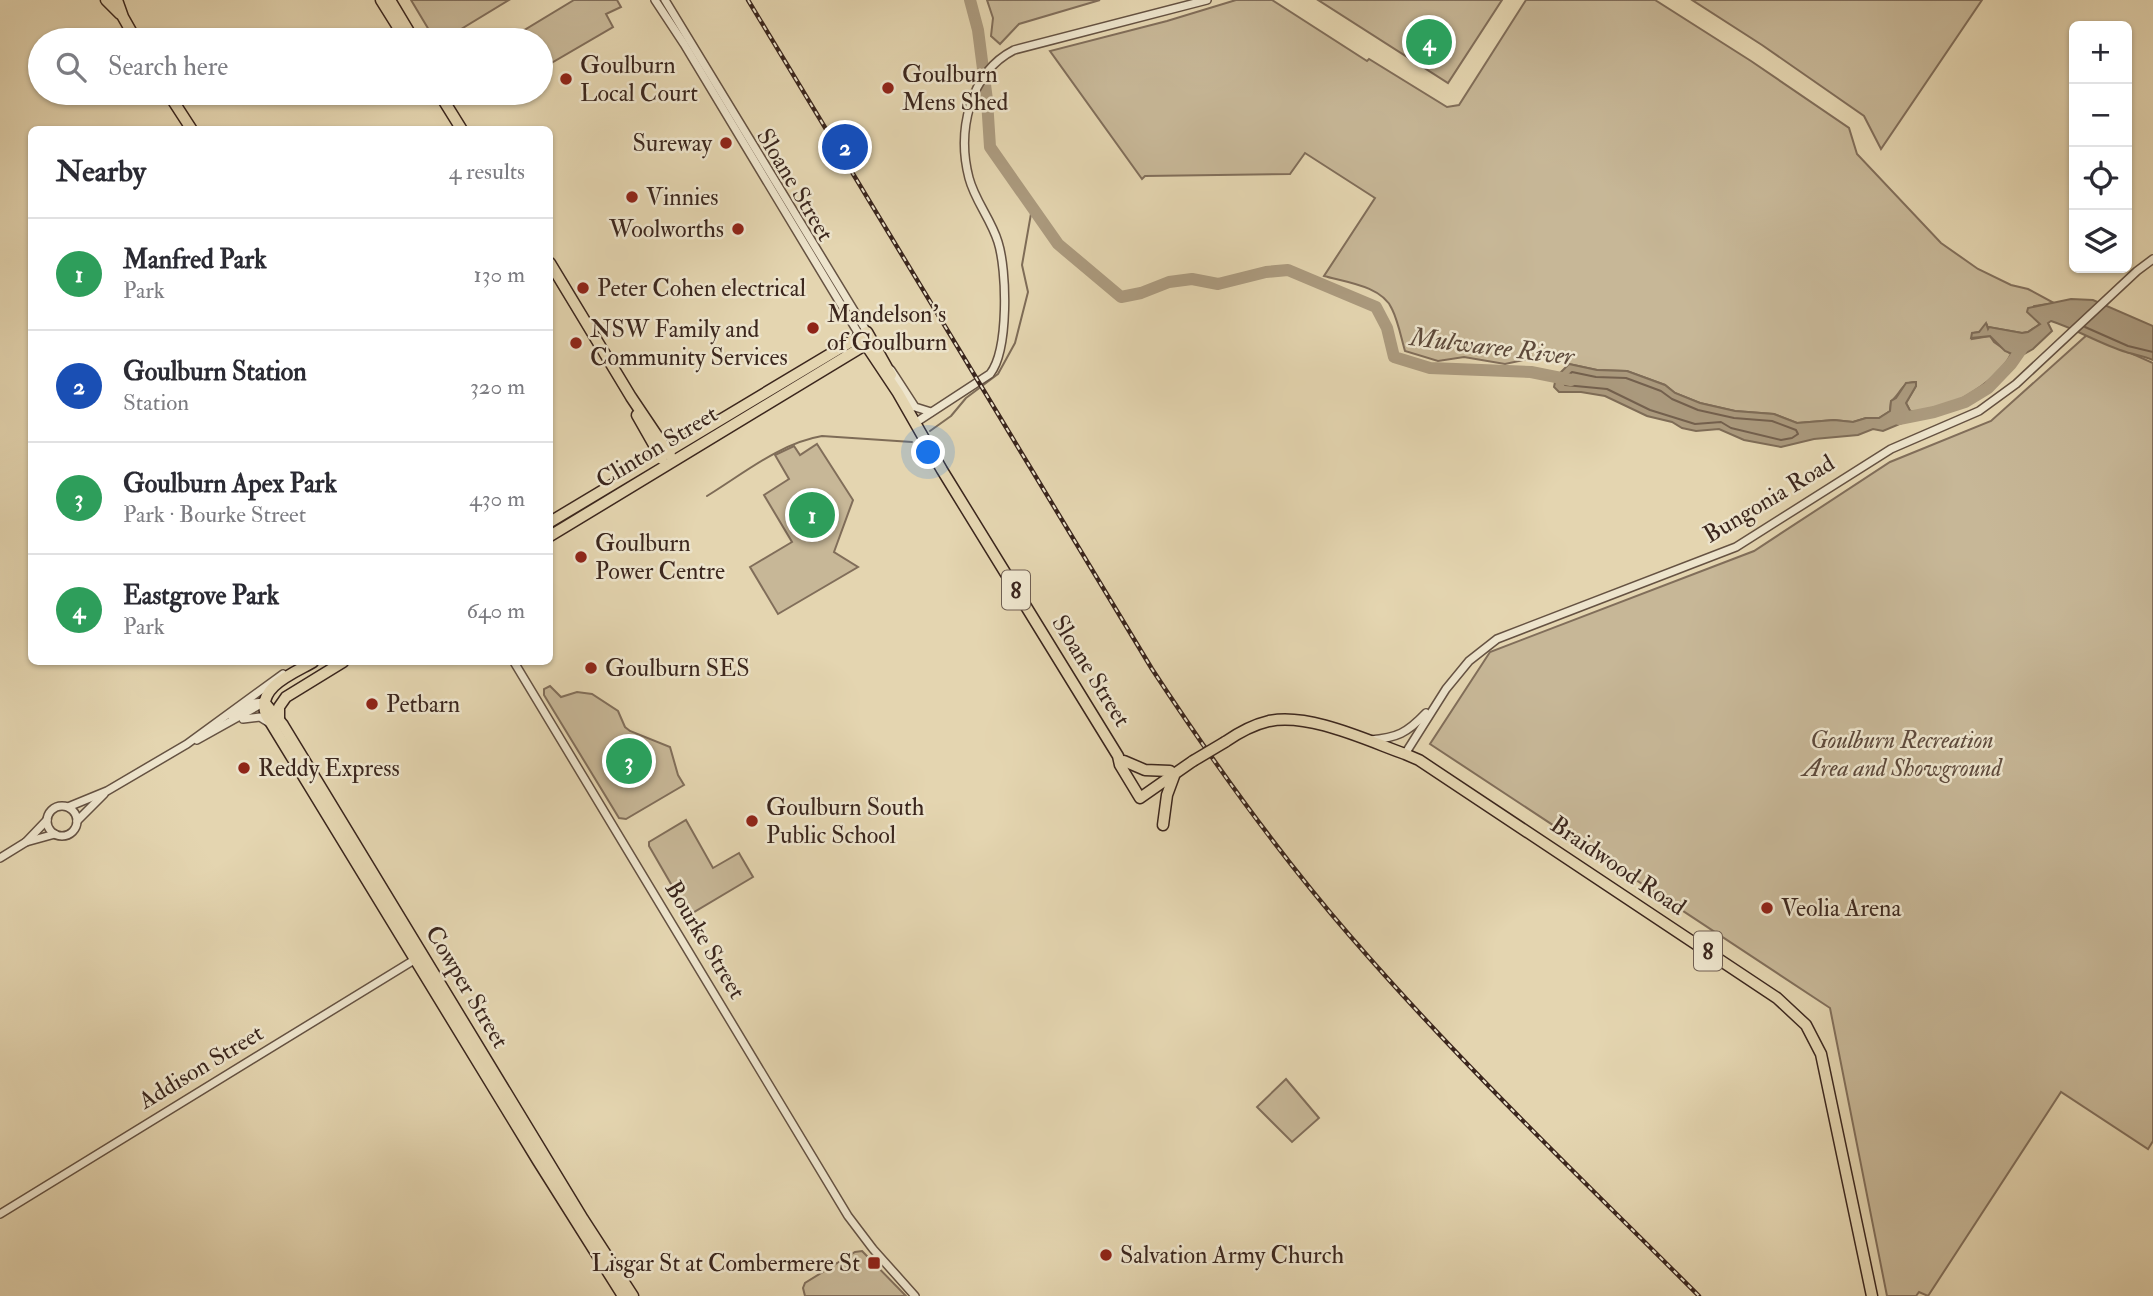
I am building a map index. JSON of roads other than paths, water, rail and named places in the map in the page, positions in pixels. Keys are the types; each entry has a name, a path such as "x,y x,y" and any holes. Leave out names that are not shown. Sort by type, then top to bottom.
{"main road":[{"path":"106,0 123,17"},
{"path":"117,0 129,28"},
{"path":"381,0 398,28"},
{"path":"390,0 407,28"},
{"path":"176,105 189,126"},
{"path":"446,105 460,126"},
{"path":"452,105 466,126"},
{"path":"553,268 670,464"},
{"path":"553,276 664,454"},
{"name":"Sloane Street","path":"866,338 884,359 898,393"},
{"name":"Sloane Street","path":"866,338 1141,794"},
{"name":"Clinton Street","path":"553,520 866,338"},
{"name":"Clinton Street","path":"553,534 670,464 783,388"},
{"path":"264,703 274,687 307,665"},
{"path":"264,703 330,665"},
{"path":"278,726 278,710 284,699 338,665"},
{"name":"Cowper Street","path":"264,703 419,957 633,1296"},
{"name":"Braidwood Road","path":"1141,794 1254,725 1286,720 1314,723 1419,760 1745,975 1777,998 1806,1025 1818,1046 1826,1070 1872,1296"},
{"path":"1121,759 1145,770 1175,772 1167,796 1163,825"},
{"name":"Cowper Street","path":"419,957 538,1161 623,1296"}],"street":[{"name":"Sloane Street","path":"655,0 866,338"},
{"name":"Sloane Street","path":"664,0 866,338"},
{"path":"915,423 990,374 996,365 1002,343 1004,306 1001,254 996,235 971,186 967,170 968,113 973,93 980,82 993,66 1008,54 1022,48 1207,0"},
{"name":"Bungonia Road","path":"1405,754 1438,700 1469,661 1497,639 1737,547 1891,449 1989,405 2016,384 2153,259"},
{"path":"884,359 915,407 932,412"},
{"name":"Bourke Street","path":"516,665 848,1216 915,1296"},
{"path":"187,744 272,681 303,667"},
{"path":"1365,740 1392,738 1401,734 1422,718 1438,700"},
{"path":"209,727 253,703 264,703"},
{"path":"0,858 26,842 55,808 68,807 107,791 264,703"},
{"path":"232,722 260,717 278,726"},
{"path":"77,821 107,791"},
{"path":"47,819 49,828 55,834 70,834 77,821 68,807"},
{"path":"26,842 55,834"},
{"name":"Addison Street","path":"0,1214 419,957"}],"water":[{"path":"2071,299 2093,300 2153,326 2153,360 2116,349 2051,321 2048,323 2052,331 2033,349 2019,357 2005,351 1990,336 1971,338 1972,333 1979,332 1986,323 1988,329 2028,332 2040,324 2027,312 2028,308"},
{"path":"1569,364 1597,370 1627,371 1665,385 1675,393 1700,403 1735,411 1774,414 1797,423 1834,420 1853,422 1879,418 1890,411 1891,401 1906,383 1916,382 1906,403 1914,418 1883,431 1873,429 1858,435 1814,439 1781,447 1744,440 1719,429 1696,431 1682,428 1672,422 1647,416 1605,396 1559,392 1554,387 1556,377"}],"waterway":[{"name":"Mulwaree River","path":"970,0 978,30 990,147 1058,244 1121,297 1141,293 1169,282 1192,279 1218,284 1266,272 1288,270 1376,307 1387,328 1394,357 1430,368 1531,372 1571,380"},
{"path":"930,431 951,416 966,398 998,374 1015,343 1028,292 1022,265 1032,208"},
{"name":"Mulwaree River","path":"1899,419 1965,402 1988,388 2011,364 2025,344"},
{"path":"707,496 762,460 806,440 822,436 912,442"}],"railway":[{"path":"748,0 1152,669 1247,806 1324,905 1392,984 1522,1120 1699,1296"}],"place":[{"name":"Eastgrove Park","path":"1429,42"},
{"name":"Goulburn Local Court","path":"566,79"},
{"name":"Goulburn Mens Shed","path":"888,88"},
{"name":"Sureway","path":"726,143"},
{"name":"Goulburn Station","path":"845,147"},
{"name":"Vinnies","path":"632,197"},
{"name":"Woolworths","path":"738,229"},
{"name":"Peter Cohen electrical","path":"583,288"},
{"name":"Mandelson's of Goulburn","path":"813,328"},
{"name":"NSW Family and Community Services","path":"576,343"},
{"name":"Manfred Park","path":"812,515"},
{"name":"Goulburn Power Centre","path":"581,557"},
{"name":"Goulburn SES","path":"591,668"},
{"name":"Petbarn","path":"372,704"},
{"name":"Goulburn Apex Park","path":"629,761"},
{"name":"Reddy Express","path":"244,768"},
{"name":"Goulburn South Public School","path":"752,821"},
{"name":"Veolia Arena","path":"1767,908"},
{"name":"Salvation Army Church","path":"1106,1255"},
{"name":"Lisgar St at Combermere St","path":"874,1263"}],"park label":[{"name":"Goulburn Recreation Area and Showground","path":"1902,754"}]}
